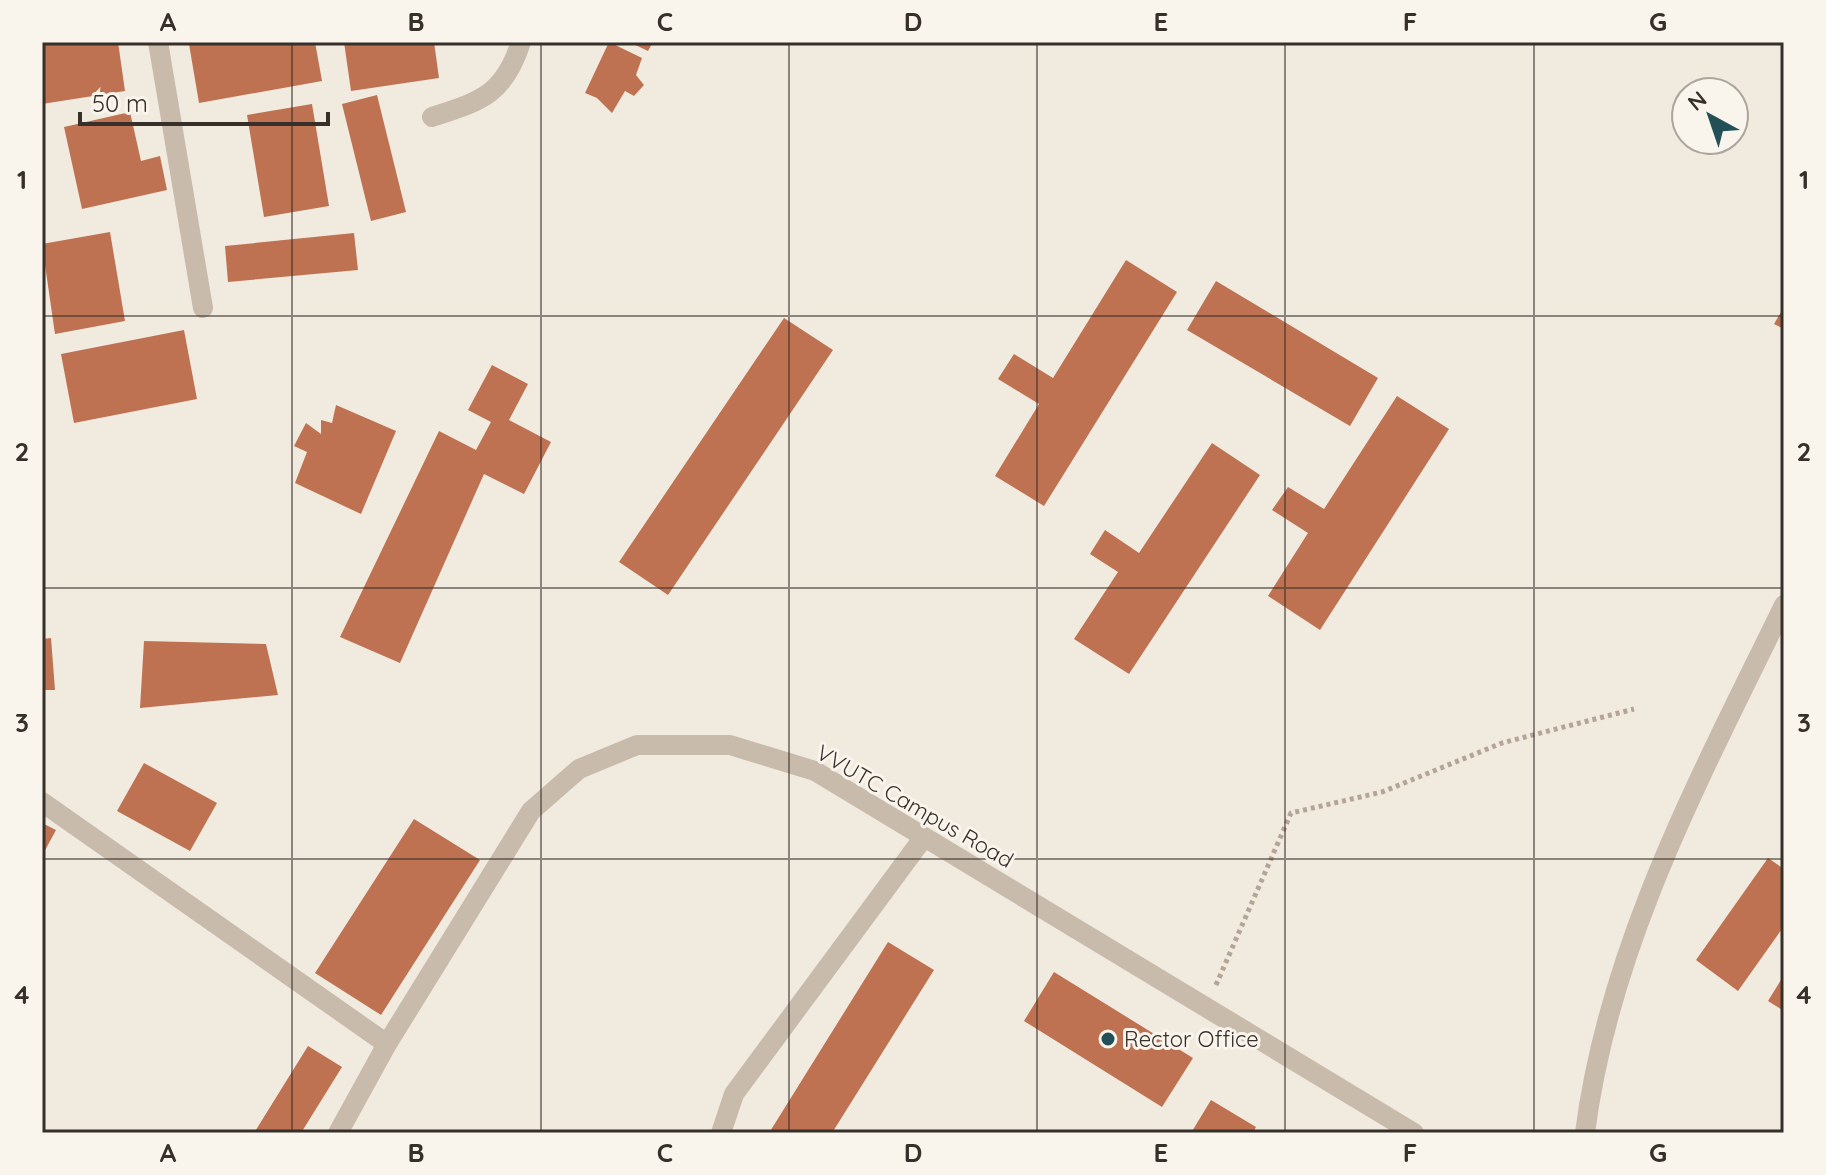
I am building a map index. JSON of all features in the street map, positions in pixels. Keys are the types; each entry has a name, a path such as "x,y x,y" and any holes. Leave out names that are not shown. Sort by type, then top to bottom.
{"street":[{"path":"158,42 203,308"},
{"path":"432,117 483,100 502,83 521,42"},
{"path":"1585,1133 1589,1099 1626,953 1679,822 1784,605"},
{"name":"VVUTC Campus Road","path":"338,1133 387,1044 531,811 579,769 637,745 730,745 815,771 1414,1133"},
{"path":"42,802 387,1044"},
{"path":"721,1133 734,1094 924,837"}],"path":[{"path":"1207,1006 1291,813 1382,792 1502,743 1634,709"}],"building":[{"path":"42,42 118,42 125,91 42,104"},
{"path":"315,42 322,81 199,103 189,44"},
{"path":"344,42 434,42 439,78 351,91"},
{"path":"609,42 642,58 636,75 644,85 634,96 625,91 612,113 597,98 585,93"},
{"path":"629,42 653,42 648,51"},
{"path":"377,95 406,212 371,221 342,104"},
{"path":"312,104 329,206 264,217 247,115"},
{"path":"130,112 141,161 160,156 167,190 82,209 64,127"},
{"path":"110,232 125,321 55,334 42,244"},
{"path":"354,233 358,270 228,282 225,246"},
{"path":"1126,260 1177,292 1044,506 995,476 1039,404 998,379 1014,354 1053,378"},
{"path":"1216,281 1378,378 1350,426 1187,330"},
{"path":"1784,307 1784,329 1774,324"},
{"path":"784,318 833,350 668,595 619,562"},
{"path":"184,330 197,399 74,423 61,354"},
{"path":"492,365 528,384 509,420 551,442 524,494 484,474 400,663 340,637 439,431 476,450 491,422 468,410"},
{"path":"1397,396 1449,429 1320,630 1268,596 1308,533 1272,510 1288,487 1324,509"},
{"path":"336,405 396,431 361,514 295,483 307,452 294,446 306,423 321,434 321,420 332,423"},
{"path":"1212,443 1260,475 1129,674 1074,639 1118,572 1090,554 1105,530 1139,553"},
{"path":"51,638 55,690 42,690 42,639"},
{"path":"144,641 266,644 278,695 140,708"},
{"path":"144,763 217,803 190,851 117,811"},
{"path":"414,819 480,860 381,1015 315,973"},
{"path":"42,823 56,830 42,856"},
{"path":"1768,858 1784,869 1784,926 1738,991 1696,960"},
{"path":"888,942 934,970 832,1133 769,1133"},
{"name":"Rector Office","path":"1054,972 1193,1058 1162,1107 1024,1021"},
{"path":"1784,975 1784,1011 1768,1001"},
{"path":"308,1046 342,1067 301,1133 254,1133"},
{"path":"1211,1100 1256,1127 1253,1133 1191,1133"}],"place":[{"name":"Rector Office","path":"1108,1039"}]}
